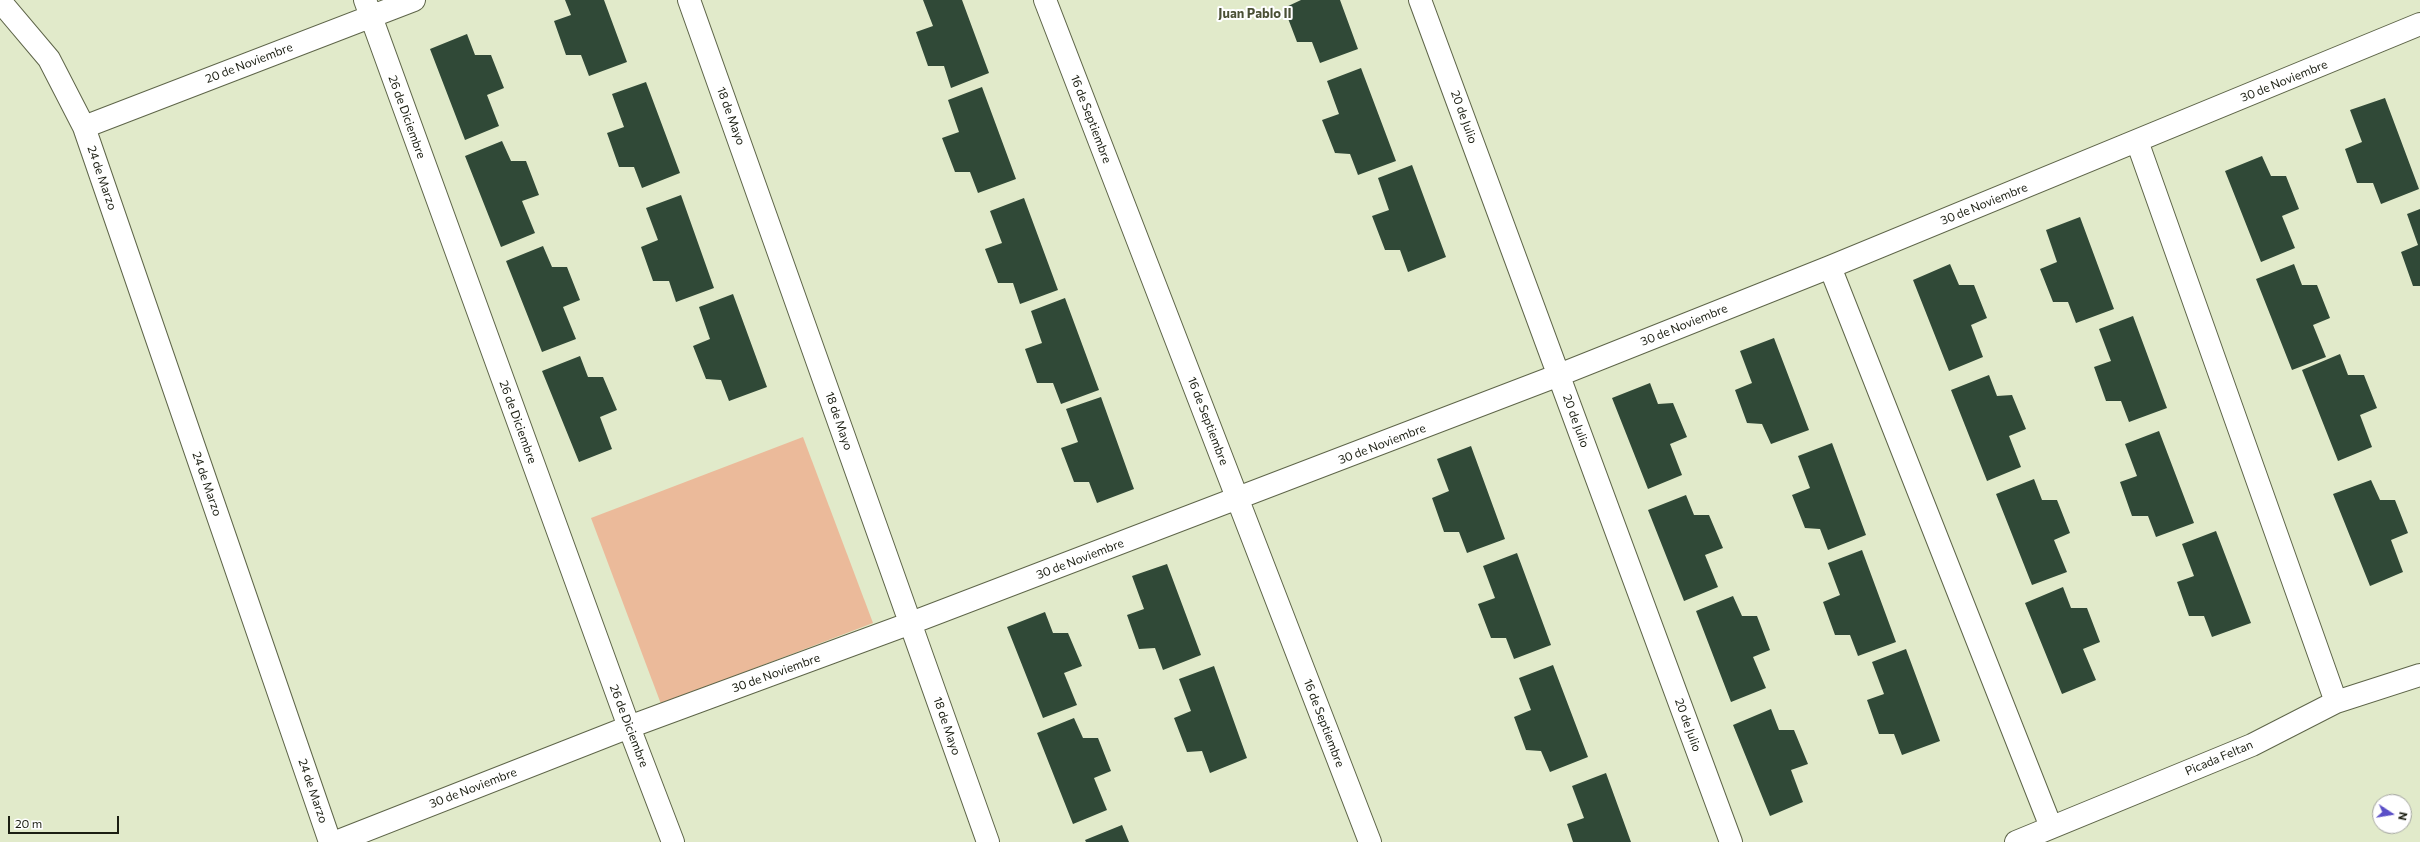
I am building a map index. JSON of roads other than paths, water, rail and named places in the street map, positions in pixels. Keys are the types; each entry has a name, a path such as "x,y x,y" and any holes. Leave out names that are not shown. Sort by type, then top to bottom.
{"street":[{"name":"20 de Noviembre","path":"84,127 368,8 414,0"},
{"name":"18 de Mayo","path":"689,0 988,842"},
{"name":"16 de Septiembre","path":"1045,0 1370,842"},
{"name":"20 de Julio","path":"1420,0 1731,842"},
{"name":"24 de Marzo","path":"0,1 49,59 84,127 330,842"},
{"name":"26 de Diciembre","path":"368,8 629,727 673,842"},
{"name":"30 de Noviembre","path":"336,842 629,727 911,624 1559,375 1830,267 2420,24"},
{"path":"2137,141 2336,702"},
{"path":"1830,267 2051,827"},
{"name":"Picada Feltan","path":"2016,842 2252,745 2336,702 2420,674"}],"district":[{"name":"Juan Pablo II","path":"1255,14"}]}
